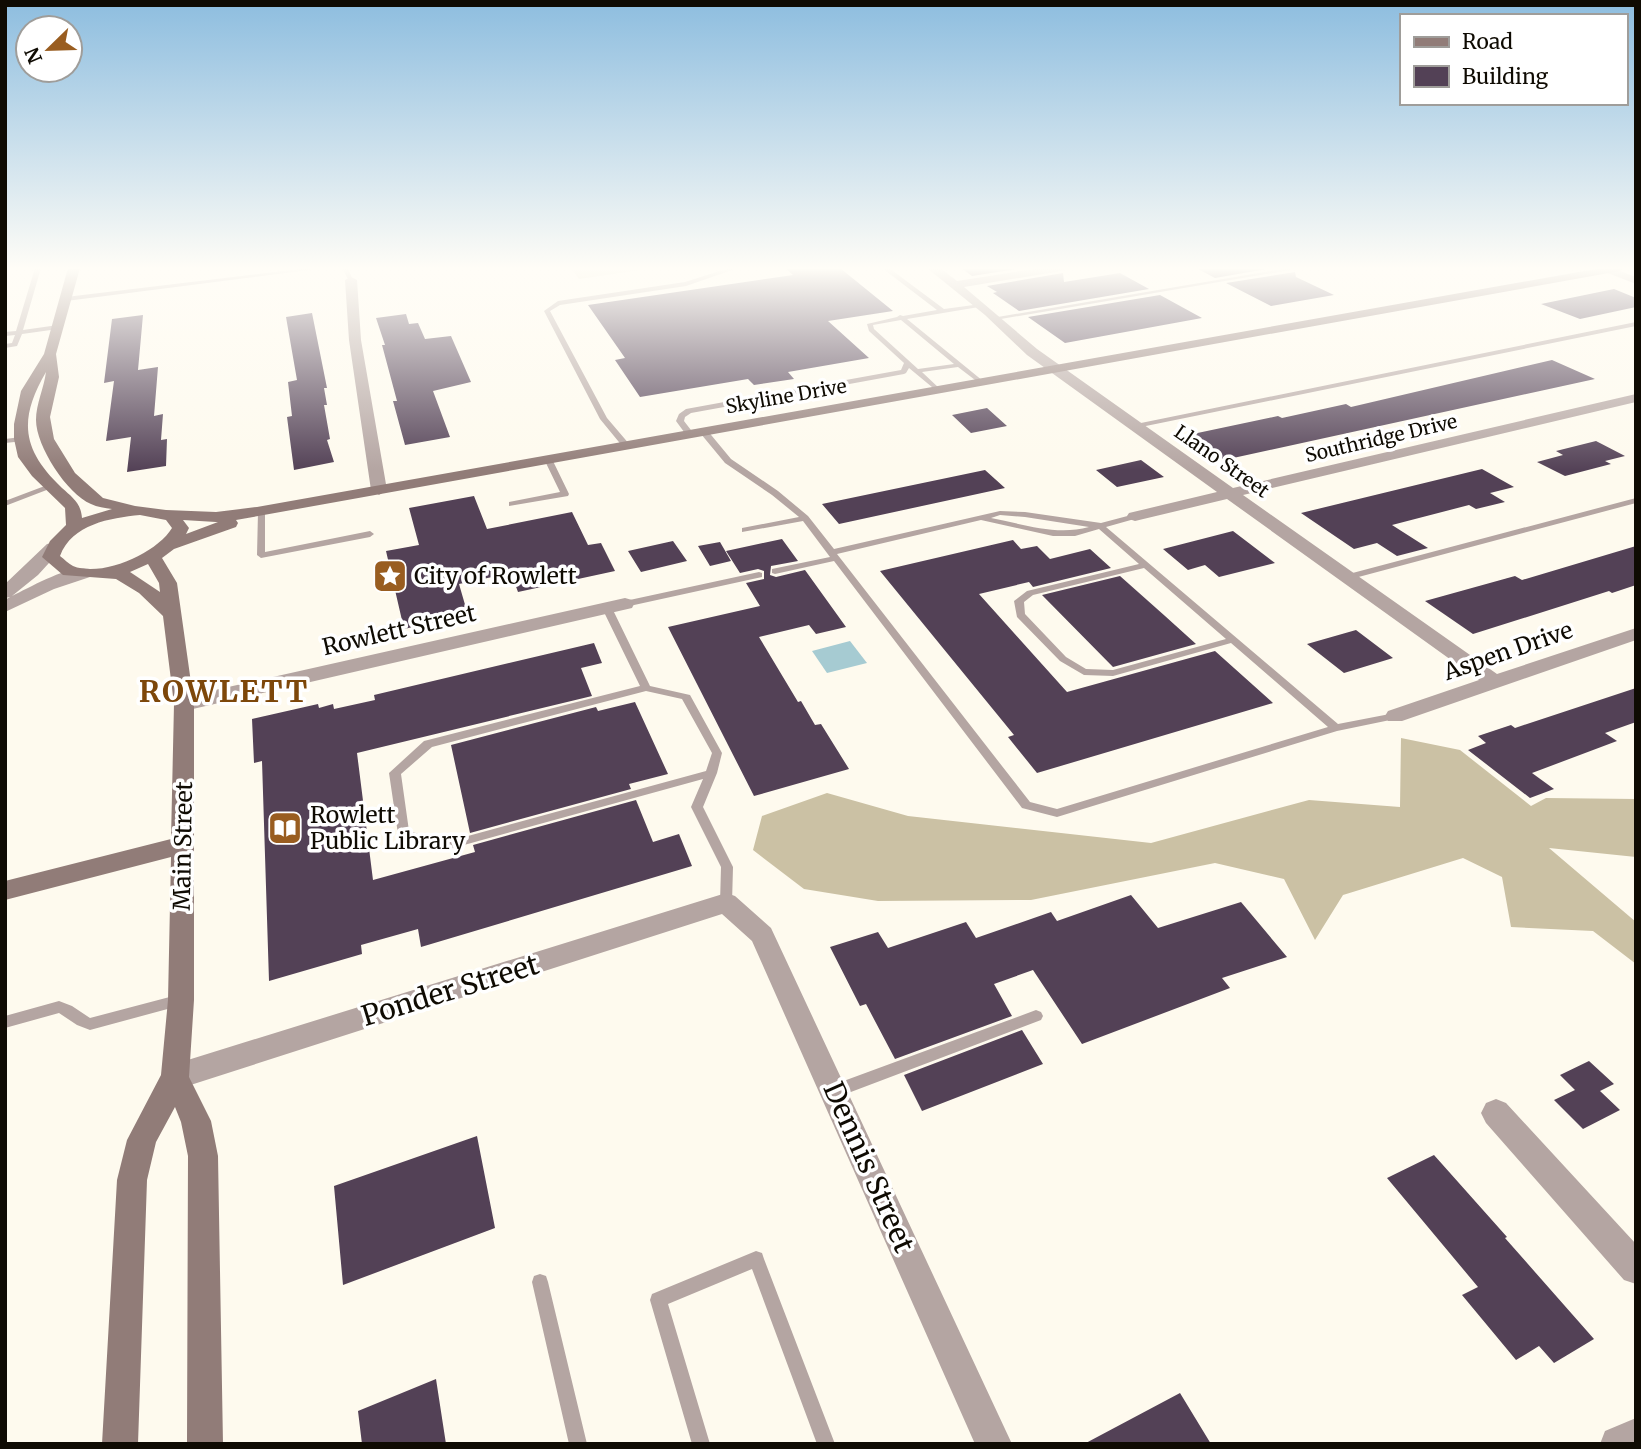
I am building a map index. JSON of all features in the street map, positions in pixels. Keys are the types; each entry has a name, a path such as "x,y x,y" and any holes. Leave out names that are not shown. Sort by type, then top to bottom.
{"street":[{"path":"55,336 50,354 23,403 13,440 37,472 73,507 75,528"},
{"path":"355,336 379,490"},
{"name":"Llano Street","path":"1016,336 1056,369 1493,681"},
{"name":"Skyline Drive","path":"171,514 216,517 289,507 1241,336"},
{"path":"5,607 48,585 84,573 113,570 153,557 173,544 182,527 179,520 171,514 95,500 55,457 48,445 43,420 54,364 50,354"},
{"name":"Southridge Drive","path":"1135,516 1636,398"},
{"name":"Skyline Drive","path":"173,544 209,529 289,507"},
{"path":"5,593 32,571 75,528 95,519 140,510"},
{"path":"53,548 51,557 56,565 84,573"},
{"name":"Main Street","path":"120,1444 132,1181 142,1140 175,1077 181,1000 184,704 178,642 168,583 153,557"},
{"path":"113,570 152,592 172,615"},
{"name":"Rowlett Street","path":"184,704 616,606"},
{"name":"Aspen Drive","path":"1395,716 1636,634"},
{"path":"5,891 183,845"},
{"name":"Ponder Street","path":"175,1077 726,903"},
{"name":"Dennis Street","path":"726,903 762,935 995,1444"},
{"name":"Main Street","path":"175,1077 196,1121 203,1156 205,1444"},
{"path":"1496,1113 1636,1268"},
{"path":"1618,1444 1636,1436"}],"lane":[{"path":"5,346 15,345 18,336"},
{"path":"560,336 604,419 626,446"},
{"path":"877,336 938,390"},
{"path":"923,336 981,382"},
{"path":"1136,426 1579,336"},
{"path":"908,363 904,372 689,411 680,421 728,461 775,493 805,518 1026,805 1057,813 1336,728 1395,716"},
{"path":"917,371 959,365"},
{"path":"512,504 565,494 548,459"},
{"path":"5,504 52,486"},
{"path":"1348,577 1636,500"},
{"path":"775,571 1000,513 1022,513 1076,524 1099,525 1135,516"},
{"path":"261,514 261,555 370,534"},
{"path":"745,530 805,518"},
{"path":"1099,525 1336,728"},
{"path":"1145,565 1030,593 1019,601 1020,615 1063,659 1084,672 1113,673 1233,640"},
{"path":"646,688 616,606 759,575"},
{"path":"711,774 446,846 404,834 395,773 428,744 646,688 686,697 717,753 711,774 697,807 727,867 726,903"},
{"path":"5,1022 59,1007 66,1008 82,1023 90,1024 181,1000"},
{"path":"835,1091 1036,1016"},
{"path":"701,1444 658,1300 756,1259 826,1444"},
{"path":"540,1282 578,1444"}],"shaded area":[{"path":"1401,738 1460,750 1531,806 1546,798 1636,799 1636,857 1549,848 1636,922 1636,964 1593,931 1511,927 1502,877 1463,858 1343,895 1315,940 1284,879 1215,863 1031,900 878,901 804,889 753,850 762,816 827,793 908,816 1151,843 1309,800 1400,807"}],"water":[{"path":"850,641 867,663 827,673 812,651"}],"building":[{"path":"110,336 141,336 138,370 158,367 154,416 163,414 161,440 167,439 166,466 127,472 131,437 106,441 114,381 104,383"},
{"path":"289,336 317,336 327,388 324,388 327,405 324,405 330,439 327,440 334,462 294,470 287,417 292,416 288,382 297,380"},
{"path":"382,336 424,336 425,339 451,336 471,382 433,391 450,437 405,445 393,401 397,401 382,345 385,345"},
{"path":"609,336 844,336 869,358 788,372 794,379 754,385 748,379 640,397 615,360 625,358"},
{"path":"1054,336 1105,336 1065,343"},
{"path":"1552,360 1595,379 1224,460 1188,435 1346,404 1351,407"},
{"path":"987,408 1007,426 971,433 952,415"},
{"path":"1596,441 1625,456 1605,461 1611,464 1565,476 1537,462 1563,455 1556,451"},
{"path":"1141,460 1164,477 1117,487 1096,470"},
{"path":"1482,469 1514,487 1490,493 1505,502 1476,509 1469,505 1392,525 1428,548 1397,556 1377,543 1354,549 1301,513"},
{"path":"985,470 1005,488 839,524 822,504"},
{"path":"474,496 487,529 572,512 588,545 601,543 615,571 518,592 511,573 459,584 468,615 404,629 386,551 419,545 409,508"},
{"path":"1233,531 1275,563 1219,577 1205,565 1188,570 1163,549"},
{"path":"782,539 798,561 771,566 770,575 776,577 805,570 846,627 816,634 809,625 759,637 798,702 801,701 815,725 821,724 849,769 754,796 668,627 760,606 746,583 764,579 764,571 758,569 740,573 726,551"},
{"path":"1013,540 1021,549 1037,546 1050,559 1090,549 1111,568 1033,587 1029,582 979,594 1067,692 1215,651 1273,703 1037,773 1008,737 1014,735 880,571"},
{"path":"673,541 687,561 641,572 628,551"},
{"path":"720,542 731,561 710,566 698,546"},
{"path":"1636,546 1636,585 1473,634 1425,601 1515,576 1522,580"},
{"path":"1120,576 1196,644 1113,667 1042,595"},
{"path":"1356,630 1393,658 1344,673 1307,644"},
{"path":"594,643 602,663 581,668 592,696 357,753 373,880 475,852 473,845 636,800 653,842 679,834 692,866 421,947 418,929 361,945 362,954 269,981 262,761 254,763 252,719 318,704 319,708 333,704 334,709 375,700 374,695"},
{"path":"1636,688 1636,722 1605,733 1617,741 1532,773 1554,789 1530,798 1468,750 1486,743 1478,736 1511,725 1515,728"},
{"path":"635,702 668,774 629,784 631,789 470,833 451,745 596,707 598,711"},
{"path":"1131,895 1158,928 1241,902 1287,957 1222,978 1230,988 1082,1044 1033,970 994,984 1012,1016 895,1059 866,1004 860,1006 830,947 878,932 888,948 966,922 976,938 1051,912 1057,921"},
{"path":"1022,1030 1043,1064 922,1111 904,1075"},
{"path":"1589,1061 1614,1084 1600,1091 1620,1110 1583,1129 1554,1100 1575,1090 1560,1075"},
{"path":"477,1136 495,1228 343,1285 334,1186"},
{"path":"1434,1155 1594,1339 1554,1363 1539,1346 1516,1360 1462,1295 1478,1287 1387,1178"},
{"path":"436,1379 446,1444 362,1444 358,1411"},
{"path":"1180,1393 1211,1444 1084,1444"}],"place":[{"name":"City of Rowlett","path":"390,576"},
{"name":"Rowlett Public Library","path":"285,828"}],"district":[{"name":"ROWLETT","path":"224,692"}]}
